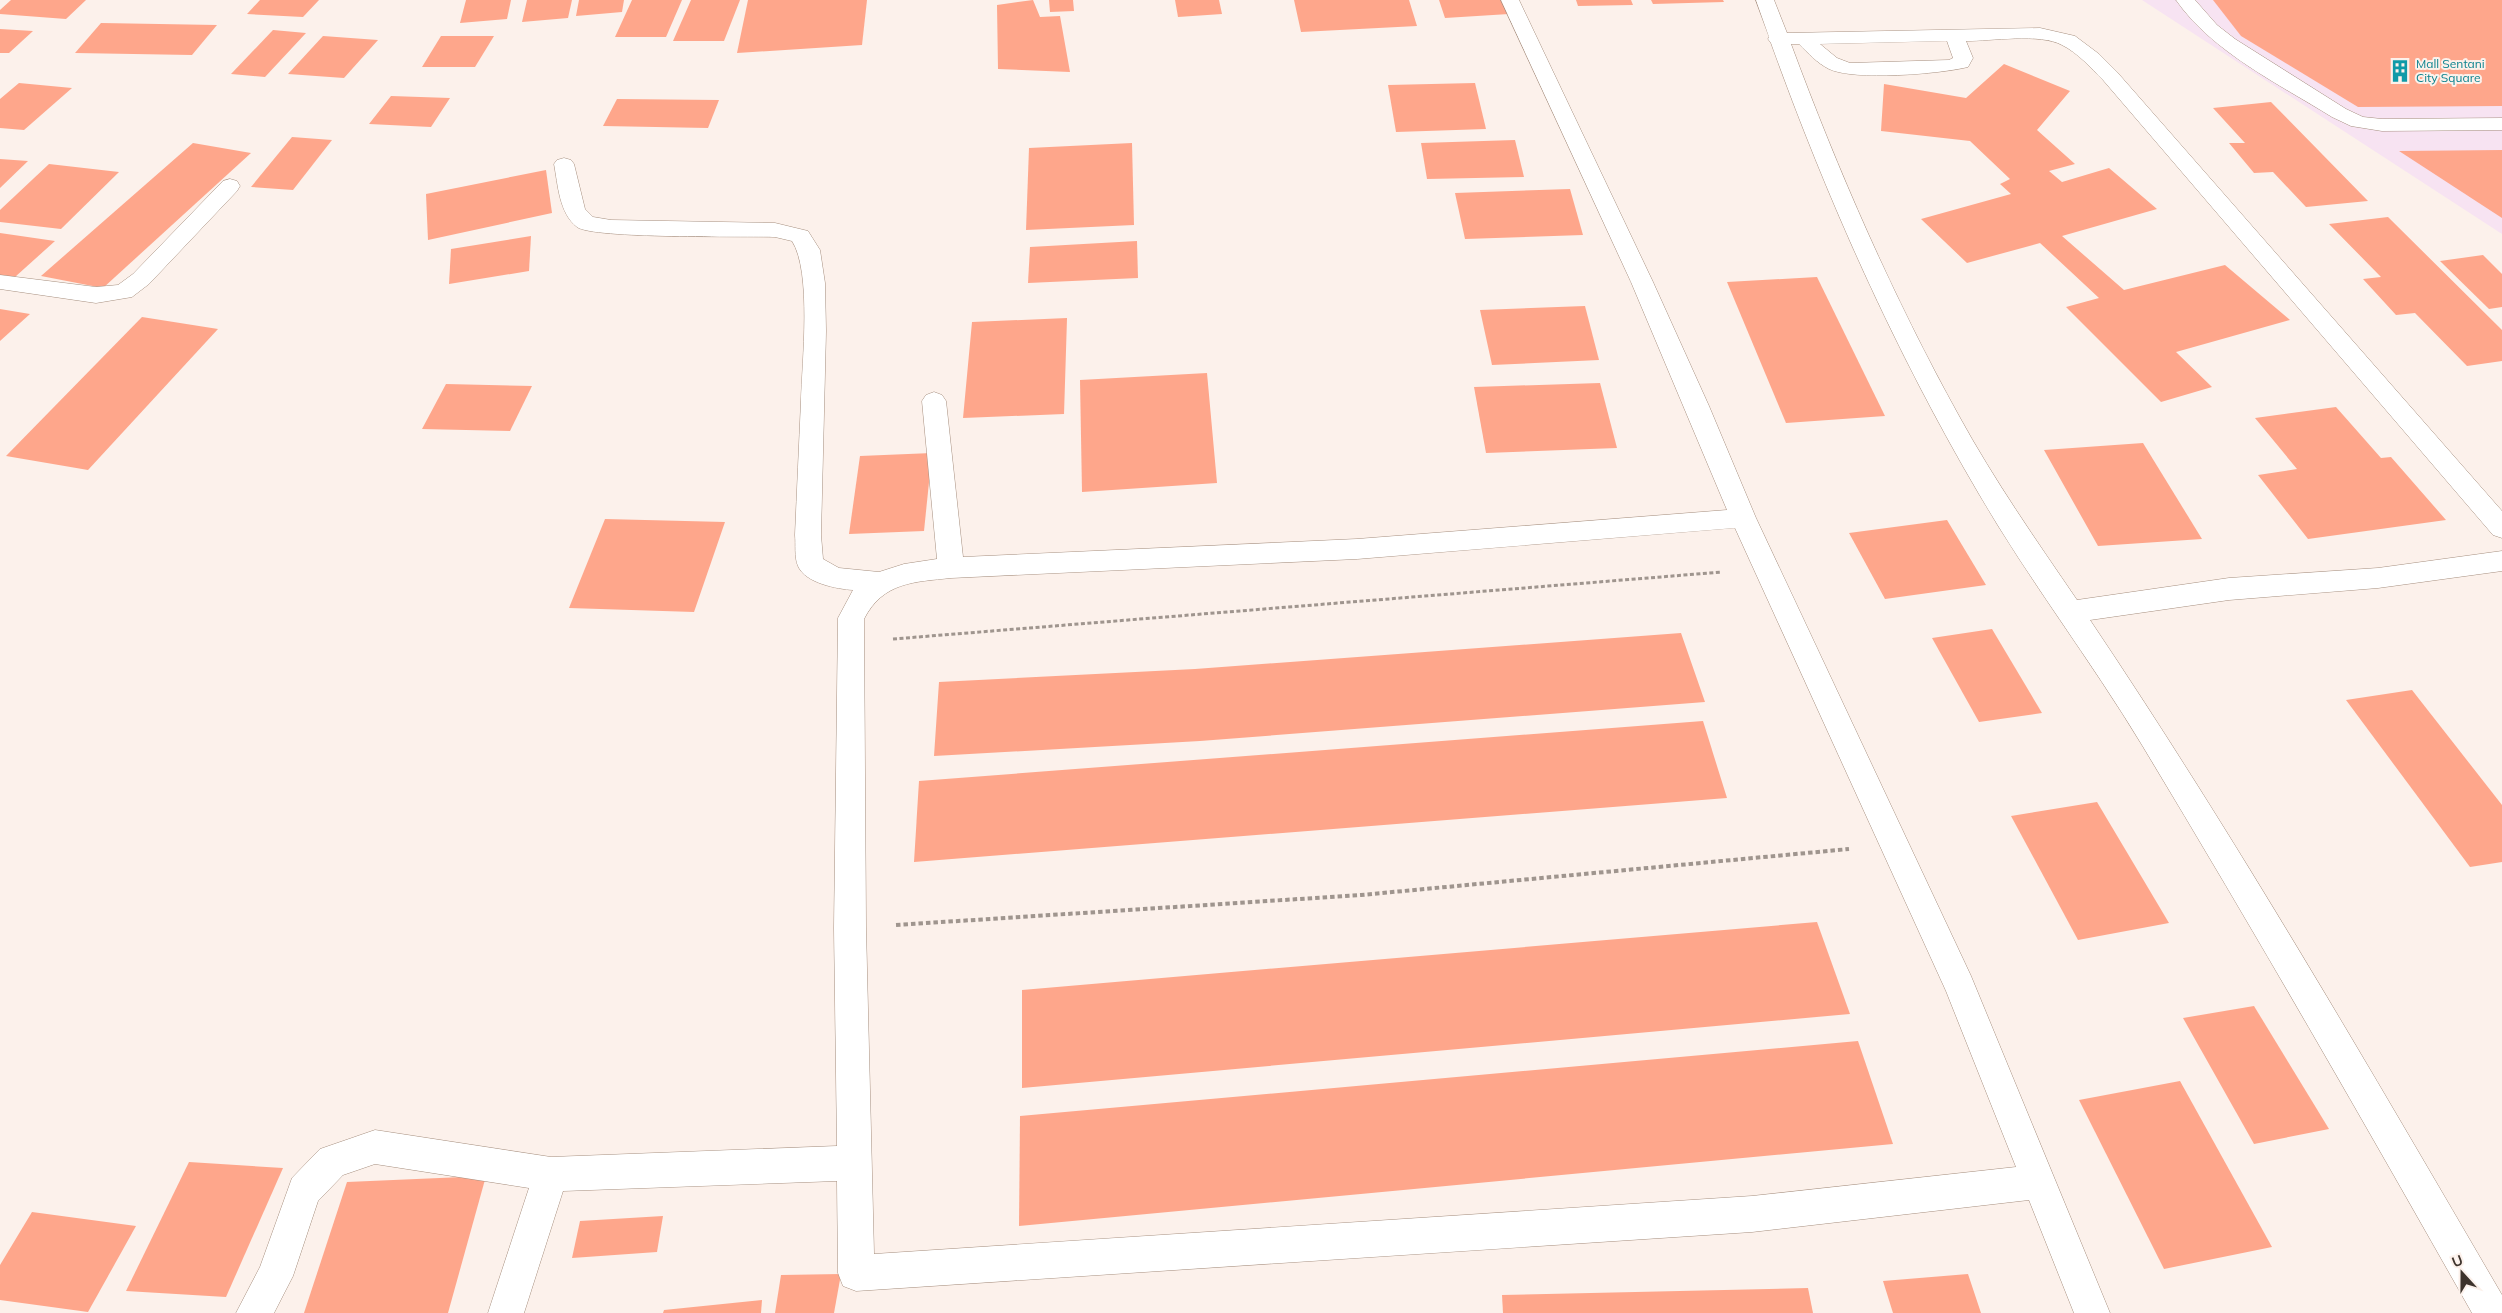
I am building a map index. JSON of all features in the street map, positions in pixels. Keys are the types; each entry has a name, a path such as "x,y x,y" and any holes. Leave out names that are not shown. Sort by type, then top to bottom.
{"street":[{"path":"1510,0 1546,81 1646,291 1697,406 1743,518 1960,987 2092,1313"},
{"path":"1765,0 1777,39 1843,199 1912,352 1990,491 2150,733 2358,1080 2492,1313"},
{"path":"2185,0 2210,28 2228,43 2339,113 2358,122 2382,125 2502,124"},
{"path":"1777,39 2040,34 2068,40 2092,58 2502,528"},
{"path":"1804,39 1837,67 1850,69 1961,64 1963,58 1955,36"},
{"path":"564,164 575,211 586,223 610,227 775,230 800,236 809,250 814,283 815,331 808,535 810,564 834,578 882,583"},
{"path":"0,282 96,295 124,292 141,279 230,186"},
{"path":"934,401 951,568"},
{"path":"1743,518 1357,548 951,568 911,572 882,583 863,596 851,618 850,928 856,1273 1752,1214 2038,1182"},
{"path":"2071,612 2228,589 2378,578 2502,561"},
{"path":"254,1313 275,1276 304,1190 332,1161 374,1147 551,1174 854,1163"},
{"path":"506,1313 551,1174"}],"path":[{"path":"851,642 1767,569"},
{"path":"850,928 1361,895 1894,844"}],"shaded area":[{"path":"2142,0 2502,0 2502,234"}],"building":[{"path":"11,0 86,0 66,19 0,14 0,10"},
{"path":"260,0 319,0 303,17 247,14"},
{"path":"466,0 511,0 507,19 460,23"},
{"path":"527,0 572,0 568,18 522,22"},
{"path":"579,0 624,0 622,12 576,16"},
{"path":"632,0 682,0 666,37 615,37"},
{"path":"691,0 740,0 724,41 673,41"},
{"path":"748,0 867,0 862,45 737,53"},
{"path":"1033,0 1040,17 1060,16 1070,72 998,69 997,5"},
{"path":"1049,0 1073,0 1074,11 1050,12"},
{"path":"1175,0 1219,0 1222,14 1178,17"},
{"path":"1294,0 1409,0 1417,26 1301,32"},
{"path":"1439,0 1504,0 1509,14 1445,18"},
{"path":"1576,0 1631,0 1633,5 1578,6"},
{"path":"1651,0 1723,0 1724,2 1653,4"},
{"name":"Mall Sentani City Square","path":"2213,0 2502,0 2502,106 2358,107 2241,36"},
{"path":"101,23 217,25 192,55 75,53"},
{"path":"0,29 33,31 9,53 0,53"},
{"path":"273,30 306,33 265,77 231,74"},
{"path":"323,36 378,40 344,78 288,74"},
{"path":"441,36 494,36 475,67 422,67"},
{"path":"2004,64 2070,91 2037,130 2075,164 2049,171 2062,182 2109,168 2157,209 2062,236 2124,290 2225,265 2290,320 2176,352 2212,387 2161,402 2066,307 2099,298 2040,243 1967,263 1921,219 2011,194 2000,184 2010,179 1970,141 1881,131 1884,84 1966,98"},
{"path":"19,83 72,88 24,130 0,128 0,99"},
{"path":"1475,83 1486,129 1396,132 1388,85"},
{"path":"391,96 450,98 431,127 369,124"},
{"path":"617,99 719,100 708,128 603,126"},
{"path":"2271,102 2368,201 2306,207 2273,172 2254,173 2229,143 2245,143 2213,108"},
{"path":"292,137 332,140 293,190 251,187"},
{"path":"1515,140 1524,177 1427,179 1421,143"},
{"path":"193,143 251,153 103,288 41,276"},
{"path":"1132,143 1134,225 1026,230 1029,148"},
{"path":"2502,150 2502,218 2399,151"},
{"path":"0,159 28,161 0,188"},
{"path":"49,164 119,172 61,229 0,222 0,210"},
{"path":"546,170 552,213 428,240 426,194"},
{"path":"1570,189 1583,235 1465,239 1455,193"},
{"path":"2388,217 2502,330 2502,361 2467,366 2415,313 2396,315 2363,279 2381,277 2329,224"},
{"path":"0,233 55,241 15,277 0,275"},
{"path":"531,236 529,271 449,284 451,249"},
{"path":"1137,241 1138,278 1028,283 1030,247"},
{"path":"2483,255 2502,274 2502,307 2489,309 2440,261"},
{"path":"1817,277 1885,416 1786,423 1727,282"},
{"path":"1585,306 1599,360 1492,365 1480,310"},
{"path":"0,309 30,314 0,341"},
{"path":"142,317 218,329 88,470 6,456"},
{"path":"1067,318 1064,414 963,418 972,322"},
{"path":"1207,373 1217,483 1082,492 1080,380"},
{"path":"1600,383 1617,448 1486,453 1474,387"},
{"path":"446,384 532,386 510,431 422,429"},
{"path":"2336,407 2381,458 2391,457 2446,520 2308,539 2258,475 2297,469 2255,418"},
{"path":"2143,443 2202,539 2098,546 2044,450"},
{"path":"932,453 924,531 849,534 860,456"},
{"path":"605,519 725,522 694,612 569,608"},
{"path":"1947,520 1986,585 1885,599 1849,533"},
{"path":"1992,629 2042,713 1979,722 1932,638"},
{"path":"1681,633 1705,702 1200,741 934,756 939,682 1195,669"},
{"path":"2412,690 2502,805 2502,862 2470,867 2346,700"},
{"path":"1703,721 1727,798 914,862 919,781"},
{"path":"2097,802 2169,923 2078,940 2011,816"},
{"path":"1817,922 1850,1014 1022,1088 1022,990"},
{"path":"2254,1006 2329,1129 2254,1144 2183,1018"},
{"path":"1858,1041 1893,1144 1019,1226 1020,1116"},
{"path":"2180,1081 2272,1247 2164,1269 2079,1100"},
{"path":"189,1162 283,1168 226,1297 126,1291"},
{"path":"486,1176 448,1313 304,1313 347,1182"},
{"path":"32,1212 136,1226 88,1312 0,1300 0,1265"},
{"path":"663,1216 657,1252 572,1258 580,1221"},
{"path":"841,1274 834,1313 775,1313 781,1275"},
{"path":"1968,1274 1981,1313 1893,1313 1883,1281"},
{"path":"1808,1288 1813,1313 1503,1313 1502,1295"},
{"path":"762,1300 761,1313 663,1313 664,1310"}],"place":[{"name":"Mall Sentani City Square","path":"2400,71"}]}
